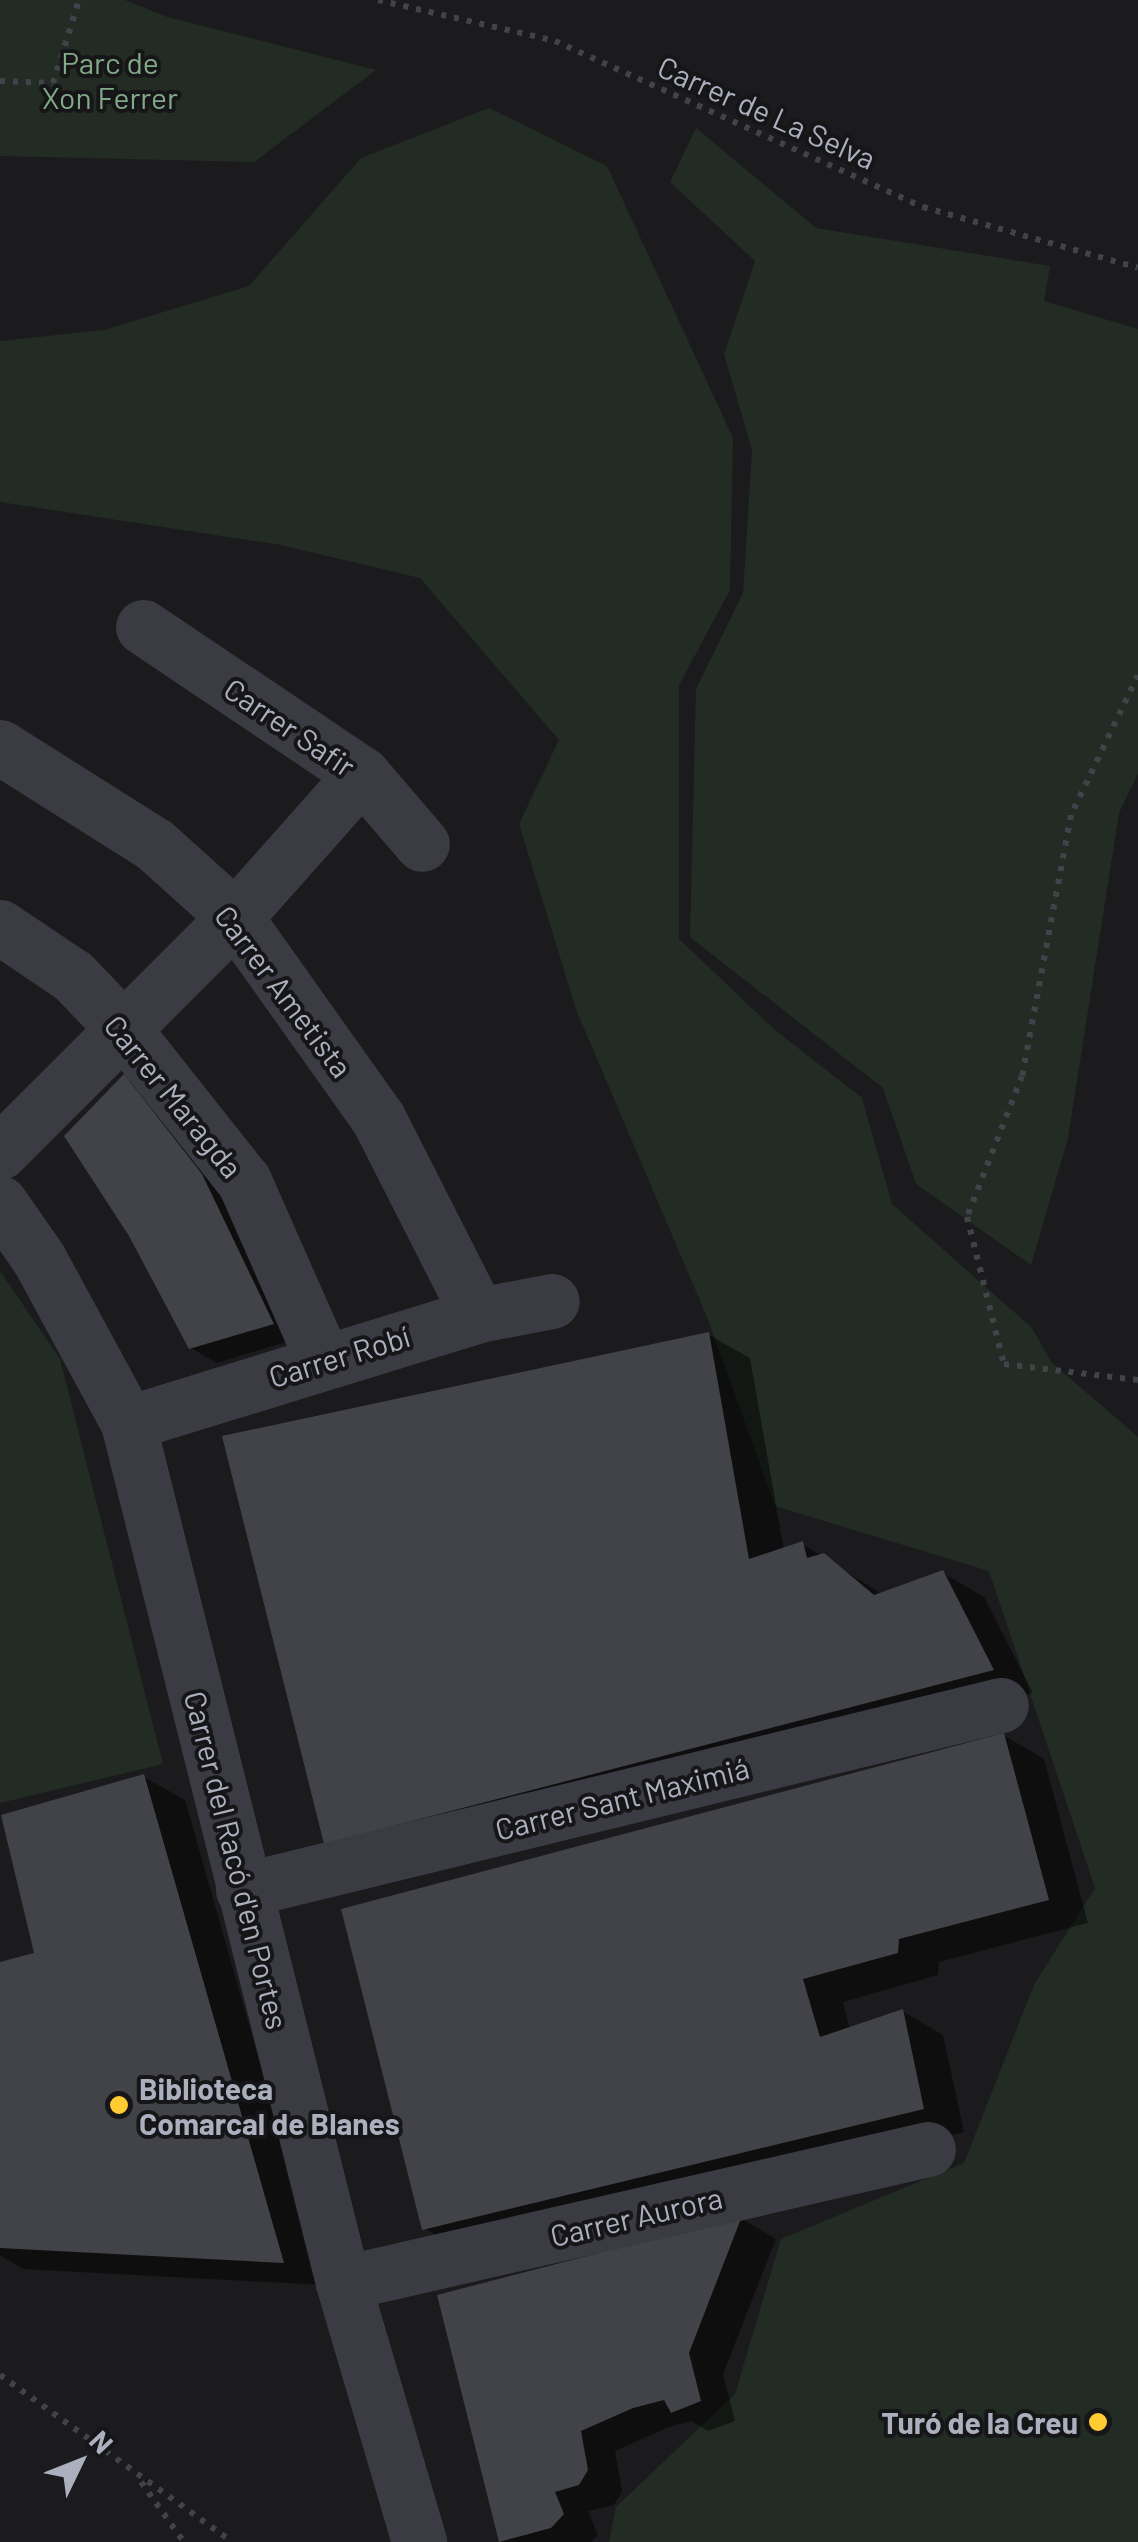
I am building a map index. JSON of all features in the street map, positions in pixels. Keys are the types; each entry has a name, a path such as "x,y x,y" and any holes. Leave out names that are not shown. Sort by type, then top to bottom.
{"street":[{"name":"Carrer Safir","path":"143,627 362,774 422,844"},
{"name":"Carrer Ametista","path":"0,747 156,845 235,917 378,1118 478,1314"},
{"path":"0,1152 235,917 362,774"},
{"name":"Carrer Maragda","path":"0,926 73,976 122,1026 244,1181 323,1360"},
{"name":"Carrer del Racó d'en Portes","path":"0,1203 40,1259 128,1423 344,2283 419,2542"},
{"name":"Carrer Robí","path":"128,1423 478,1314 552,1301"},
{"name":"Carrer Sant Maximiá","path":"243,1890 1001,1705"},
{"name":"Carrer Aurora","path":"344,2283 928,2149"}],"path":[{"path":"0,80 54,83 79,0"},
{"name":"Carrer de La Selva","path":"378,0 555,42 923,207 1138,268"},
{"path":"1138,674 1071,815 1022,1076 967,1218 1004,1364 1138,1380"},
{"path":"0,2375 232,2542"},
{"path":"138,2477 184,2542"}],"green space":[{"name":"Parc de Xon Ferrer","path":"0,0 125,0 167,17 376,70 254,162 0,156"},
{"path":"489,108 607,166 733,438 730,590 679,685 679,939 775,1030 862,1098 892,1204 1032,1328 1052,1363 1138,1437 1138,2542 609,2542 616,2507 735,2394 781,2239 964,2163 1034,1985 1095,1888 989,1571 775,1506 707,1317 577,1012 519,824 559,740 420,578 281,545 0,502 0,341 104,330 249,286 361,158"},
{"path":"696,128 816,228 1050,266 1044,301 1138,329 1138,774 1119,813 1068,1138 1031,1265 916,1184 883,1088 690,937 696,689 743,593 752,450 724,354 755,261 670,182"},
{"path":"0,1271 60,1359 163,1764 0,1803"}],"building":[{"path":"124,1074 202,1174 274,1324 189,1349 129,1236 64,1136"},
{"path":"709,1332 749,1559 803,1541 807,1558 824,1553 874,1595 943,1570 994,1670 324,1844 222,1436"},
{"path":"1004,1733 1049,1900 899,1939 898,1953 803,1979 820,2037 903,2009 924,2109 422,2230 341,1909"},
{"name":"Biblioteca Comarcal de Blanes","path":"144,1774 284,2263 0,2248 0,1962 34,1953 1,1815"},
{"path":"742,2216 689,2353 701,2401 671,2413 664,2400 633,2408 581,2431 588,2470 579,2485 555,2492 564,2514 551,2528 499,2542 437,2295"}],"place":[{"name":"Biblioteca Comarcal de Blanes","path":"119,2105"},
{"name":"Turó de la Creu","path":"1098,2422"}]}
